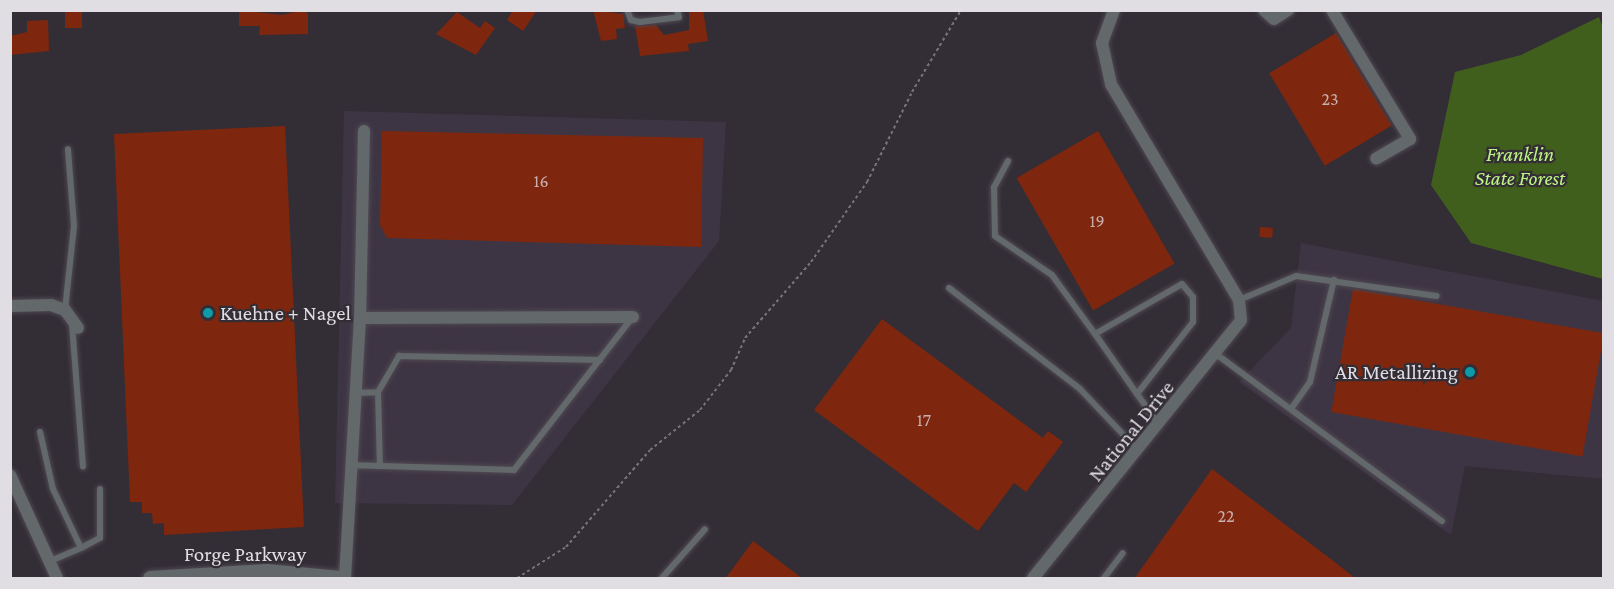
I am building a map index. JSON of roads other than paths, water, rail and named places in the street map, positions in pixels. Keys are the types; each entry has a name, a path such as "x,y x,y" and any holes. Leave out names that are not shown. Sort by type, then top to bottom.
{"street":[{"path":"1114,10 1102,43 1111,84 1239,300"},
{"path":"1264,10 1274,19 1288,10"},
{"path":"1332,10 1410,139 1376,159"},
{"path":"343,579 360,318 364,131"},
{"name":"National Drive","path":"1033,579 1139,452 1216,354 1241,320 1239,300"},
{"path":"10,306 51,304 65,310 75,325"},
{"path":"360,318 633,317"},
{"path":"10,476 57,579"},
{"name":"Forge Parkway","path":"150,579 266,571 343,579"}],"lane":[{"path":"627,10 631,20 640,22 678,17 677,10"},
{"path":"65,310 74,226 68,149"},
{"path":"1008,161 994,187 995,236 1052,275 1160,426"},
{"path":"1239,300 1296,276 1437,296"},
{"path":"1291,409 1310,382 1334,280"},
{"path":"1095,334 1182,284 1193,297 1193,322 1137,394"},
{"path":"949,288 1080,389 1139,452"},
{"path":"350,465 514,470 633,317"},
{"path":"75,325 83,467"},
{"path":"1216,354 1442,521"},
{"path":"380,466 378,392 399,356 600,360"},
{"path":"355,393 378,392"},
{"path":"40,432 53,489 81,548"},
{"path":"50,561 100,538 100,489"},
{"path":"662,579 705,529"},
{"path":"1104,579 1123,553"}],"place":[{"name":"Kuehne + Nagel","path":"208,313"},
{"name":"AR Metallizing","path":"1470,372"}],"park label":[{"name":"Franklin State Forest","path":"1520,166"}]}
